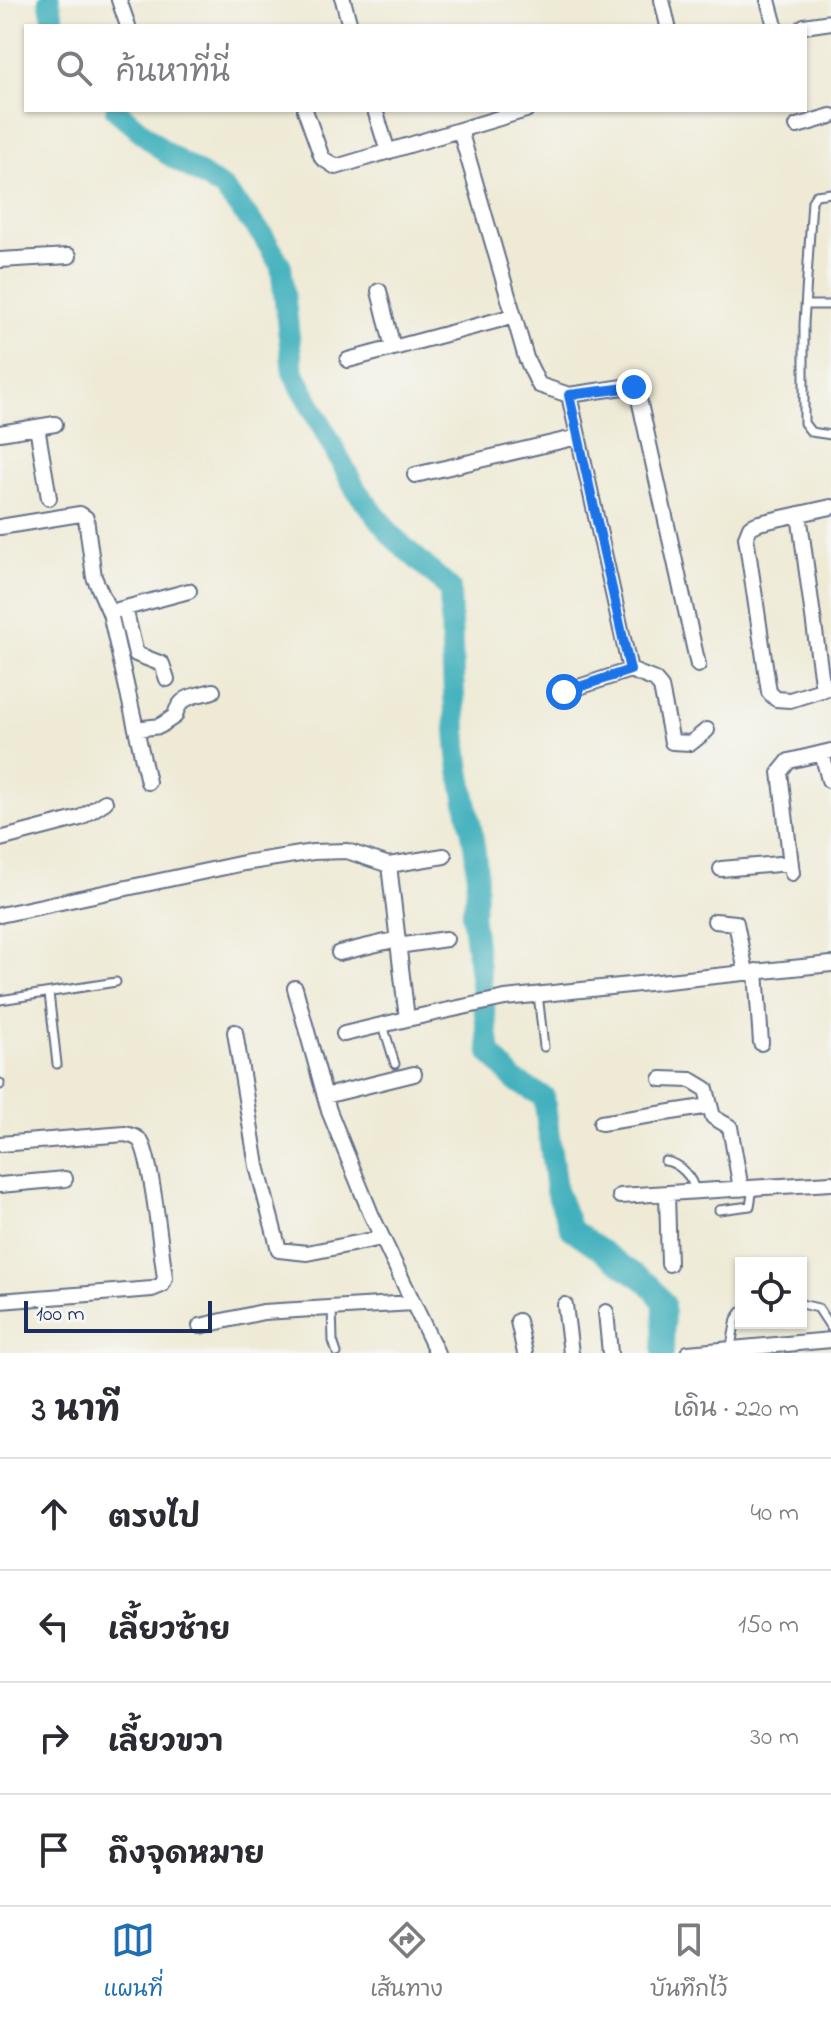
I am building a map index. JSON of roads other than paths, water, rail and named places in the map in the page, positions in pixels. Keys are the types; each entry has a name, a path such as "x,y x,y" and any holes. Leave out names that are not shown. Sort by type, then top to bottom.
{"street":[{"path":"119,0 127,24"},
{"path":"343,0 349,24"},
{"path":"662,0 668,24"},
{"path":"768,0 774,24"},
{"path":"807,26 831,22"},
{"path":"306,112 317,148 330,166 347,166 519,112"},
{"path":"376,112 388,152"},
{"path":"797,126 831,116"},
{"path":"460,130 526,358 539,385 569,395 630,386 637,390 698,665"},
{"path":"0,260 69,256"},
{"path":"379,291 393,348"},
{"path":"348,360 514,316"},
{"path":"569,395 630,670"},
{"path":"0,433 55,424"},
{"path":"37,427 49,498"},
{"path":"415,475 578,437"},
{"path":"799,514 827,689 790,700 776,699 769,692 746,537 754,525 799,514 831,507"},
{"path":"0,527 84,515 94,577 110,613 148,782"},
{"path":"110,613 189,591"},
{"path":"125,608 136,654 162,664 167,679"},
{"path":"564,692 630,670 655,680 661,687 672,742 691,743 707,730"},
{"path":"136,729 160,726 175,716 177,706 183,700 213,691"},
{"path":"721,869 791,868 780,772 789,761 826,752 829,780"},
{"path":"0,839 80,818 105,802"},
{"path":"0,915 244,863 313,852 347,851 389,865 444,856"},
{"path":"389,865 407,1019"},
{"path":"715,921 736,923 751,971 761,1043"},
{"path":"339,953 398,942 446,939"},
{"path":"344,1034 505,998 831,964"},
{"path":"295,988 325,1096 382,1238 437,1353"},
{"path":"235,1032 257,1166 279,1250 307,1253 382,1238"},
{"path":"325,1096 414,1074"},
{"path":"661,1079 701,1083 713,1117 730,1127 747,1188"},
{"path":"601,1123 710,1106"},
{"path":"0,1144 125,1134 137,1137 143,1144 165,1278 162,1285 152,1289 0,1301"},
{"path":"0,1185 65,1179"},
{"path":"620,1196 831,1183"},
{"path":"667,1194 669,1264"},
{"path":"200,1326 263,1312 413,1303"},
{"path":"565,1305 571,1353"},
{"path":"606,1312 610,1353"},
{"path":"518,1321 525,1353"},
{"path":"688,1353 731,1346 831,1340"}],"lane":[{"path":"831,193 816,195 812,201 804,423 811,432 831,435"},
{"path":"806,305 831,305"},
{"path":"0,1000 116,982"},
{"path":"49,993 57,1064"},
{"path":"538,994 544,1047"},
{"path":"383,1025 395,1064"},
{"path":"665,1161 679,1165 694,1183 695,1192"},
{"path":"719,1210 750,1206 747,1188"},
{"path":"807,1305 818,1308 831,1328"},
{"path":"332,1307 333,1341 337,1353"},
{"path":"731,1346 735,1324"}],"waterway":[{"path":"49,0 55,24"},
{"path":"118,112 166,153 224,189 263,236 281,266 293,372 356,490 393,537 450,589 458,755 475,856 477,876 472,914 490,1053 514,1080 544,1097 556,1190 571,1229 649,1284 664,1303 663,1353"}]}
